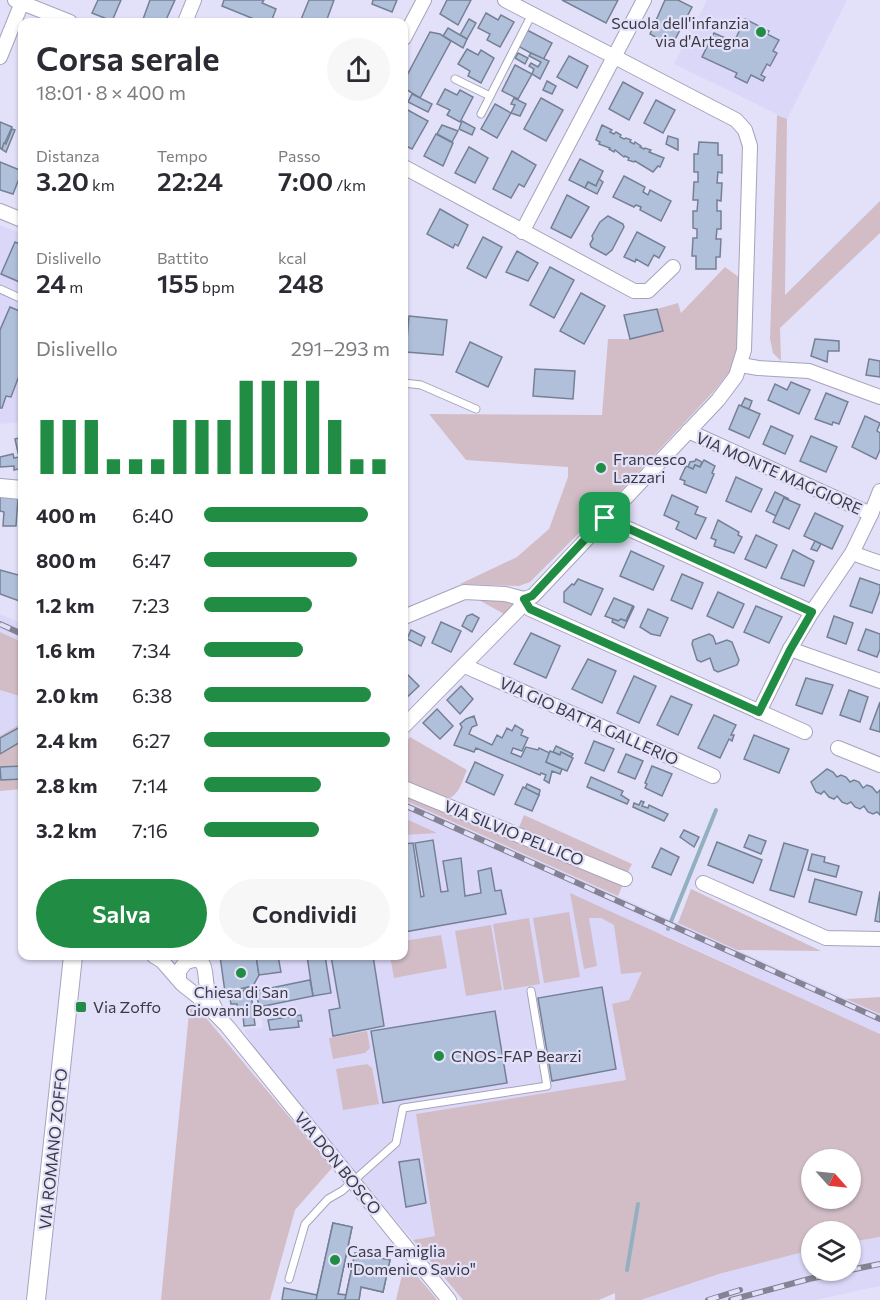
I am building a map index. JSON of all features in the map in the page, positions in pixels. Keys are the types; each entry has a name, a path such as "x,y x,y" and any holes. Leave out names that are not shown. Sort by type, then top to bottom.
{"street":[{"path":"187,18 194,0"},
{"path":"408,30 423,0"},
{"path":"408,615 464,592 505,594 524,599 532,596 728,387 741,365 744,350 750,146 745,130 736,120 505,0"},
{"path":"522,232 644,0"},
{"path":"0,57 20,1 60,18"},
{"path":"408,169 634,291 648,291 673,267"},
{"path":"0,211 18,218"},
{"path":"741,365 809,371 880,397"},
{"name":"VIA MONTE MAGGIORE","path":"688,431 871,514"},
{"path":"0,488 18,490"},
{"path":"759,712 812,612 852,553 880,491"},
{"path":"605,518 812,612"},
{"path":"852,553 880,563"},
{"path":"408,722 519,609 524,599"},
{"path":"524,599 530,609 804,732"},
{"path":"790,650 880,681"},
{"name":"VIA GIO BATTA GALLERIO","path":"465,666 713,776"},
{"path":"838,748 880,765"},
{"name":"VIA SILVIO PELLICO","path":"408,790 626,879"},
{"path":"703,883 826,938 880,939"},
{"name":"VIA ROMANO ZOFFO","path":"36,1300 74,960"},
{"name":"VIA ROMANO ZOFFO","path":"70,998 78,960"},
{"name":"VIA DON BOSCO","path":"160,960 227,1026 449,1300"},
{"path":"179,978 179,971 186,960"},
{"name":"VIA DON BOSCO","path":"186,960 202,960 207,972 206,980 212,1003 227,1026"},
{"path":"190,988 196,988 206,980"}],"lane":[{"path":"481,114 532,14"},
{"path":"455,79 490,96"},
{"path":"0,289 18,297"},
{"path":"408,383 421,385 476,409"},
{"path":"289,1279 305,1224 328,1198 342,1191 396,1143 403,1108 548,1086 531,991"}],"shaded area":[{"name":"Scuola dell'infanzia via d'Artegna","path":"707,0 847,0 787,119 674,64"},
{"path":"777,115 787,119 785,295 880,201 880,233 780,328 781,361 773,353 770,339"},
{"path":"0,225 18,232 18,422 0,424"},
{"path":"725,267 740,278 741,343 737,362 715,390 613,499 530,582 519,586 460,584 517,557 549,529 568,477 568,467 466,460 429,414 602,415 608,339 630,339 662,331 657,309 678,303 681,313"},
{"path":"488,597 514,604 504,614 477,599"},
{"path":"0,614 18,622 18,640 0,632"},
{"path":"0,632 18,640 18,696 0,690"},
{"path":"0,690 18,697 18,725 0,736"},
{"path":"18,725 18,789 0,791 0,736"},
{"path":"410,737 467,770 460,788 454,795 446,799 408,781 408,739"},
{"path":"408,792 622,886 618,896 408,802"},
{"path":"408,802 880,1014 880,1034 660,933 629,1001 612,1004 626,1080 416,1114 435,1236 413,1240 257,1052 244,1030 263,1027 256,991 259,975 257,960 408,960"},
{"path":"524,815 632,864 628,872 518,830"},
{"path":"408,820 437,833 408,835"},
{"path":"691,889 821,951 737,950 678,923"},
{"path":"570,893 880,1034 880,1237 861,1240 861,1221 801,1221 801,1253 719,1274 641,1300 615,1300 615,1293 599,1300 463,1300 413,1240 435,1236 416,1114 626,1080 612,1004 629,1000 642,972 621,974 614,925 601,918 589,918 597,966 584,969"},
{"path":"569,912 580,977 544,983 533,918"},
{"path":"529,918 540,984 504,990 493,924"},
{"path":"491,925 502,990 466,996 455,931"},
{"path":"441,935 447,968 394,978 391,960 408,960 408,940"},
{"path":"880,997 880,1014 846,999"},
{"path":"190,1003 207,1019 332,1168 295,1210 270,1300 161,1300"},
{"path":"367,1031 370,1048 365,1053 333,1059 329,1038"},
{"path":"367,1064 372,1068 379,1104 343,1110 336,1069"},
{"path":"880,1237 880,1286 815,1300 641,1300 719,1274 801,1253 801,1281 861,1281 861,1240"},
{"path":"405,1262 434,1296 437,1300 396,1300"}],"building":[{"path":"98,0 121,0 113,18 104,18 92,13"},
{"path":"150,0 175,0 167,18 143,18"},
{"path":"224,0 264,0 262,3 276,9 273,18 252,18 222,6"},
{"path":"309,0 334,0 327,18 302,18"},
{"path":"373,0 397,0 392,12 372,4"},
{"path":"447,0 471,0 458,25 440,14"},
{"path":"562,0 618,0 606,23"},
{"path":"665,0 678,0 692,7 671,47 650,34"},
{"path":"486,13 498,20 501,15 514,22 500,47 487,40 490,34 478,28"},
{"path":"469,19 476,23 467,39 460,35"},
{"name":"Scuola dell'infanzia via d'Artegna","path":"745,19 769,31 767,34 779,40 773,51 777,53 770,66 767,64 761,75 765,77 763,81 751,75 747,83 735,77 737,73 702,57 714,33 734,42"},
{"path":"448,28 467,39 463,48 443,36"},
{"path":"527,30 552,43 543,60 518,46"},
{"path":"430,32 440,34 451,41 420,98 408,90 408,73"},
{"path":"467,49 478,55 481,50 494,58 481,83 468,76 470,71 458,64"},
{"path":"518,53 528,58 525,64 515,58"},
{"path":"531,53 549,61 540,79 532,74 534,69 529,66 531,63 538,67 541,62 529,56"},
{"path":"569,56 588,66 577,88 557,77"},
{"path":"515,65 532,74 518,99 502,91"},
{"path":"547,81 556,86 552,94 543,90"},
{"path":"623,82 643,93 629,120 609,109"},
{"path":"445,89 457,95 460,90 473,97 460,122 447,115 450,110 437,104"},
{"path":"412,94 432,104 428,112 408,102"},
{"path":"514,98 526,104 520,116 511,113 515,105 511,104"},
{"path":"541,98 563,110 546,141 524,129"},
{"path":"656,100 675,110 663,133 644,123"},
{"path":"495,104 511,113 497,138 481,129"},
{"path":"408,110 428,121 412,149 408,147"},
{"path":"462,121 475,128 472,135 459,129"},
{"path":"0,122 12,127 2,149 0,148"},
{"path":"442,125 458,131 452,142 437,134"},
{"path":"602,125 612,130 610,132 614,134 616,132 621,135 620,137 631,140 630,142 634,144 635,142 644,149 651,150 649,152 664,158 660,167 658,166 653,172 635,161 628,160 629,158 615,150 614,152 599,144 600,142 596,140"},
{"path":"12,129 15,130 6,152 0,148 2,149 4,143 6,144"},
{"path":"436,134 453,143 443,166 424,156"},
{"path":"668,136 678,139 678,150 666,144"},
{"path":"699,142 718,143 718,155 722,155 722,173 718,172 717,183 722,183 721,201 717,200 717,211 721,211 721,229 717,229 716,239 721,239 720,257 716,257 716,269 696,269 696,256 692,256 693,238 697,238 697,229 693,228 693,211 697,211 698,200 693,200 694,182 698,182 698,172 694,172 694,154 698,154"},
{"path":"469,147 488,158 475,183 455,173"},
{"path":"512,151 536,165 524,187 519,184 511,198 493,189"},
{"path":"580,159 603,171 596,186 588,182 585,188 569,180"},
{"path":"0,162 18,169 18,181 13,194 0,190"},
{"path":"624,176 645,187 643,192 648,195 650,190 671,201 661,221 640,210 641,207 636,205 634,207 613,197"},
{"path":"599,179 603,182 597,194 585,188 588,182 596,186"},
{"path":"567,195 589,207 571,238 551,228"},
{"path":"440,209 468,225 458,246 455,244 453,248 427,234"},
{"path":"608,216 623,224 624,227 612,250 606,255 591,247 590,244 600,222"},
{"path":"637,232 665,247 659,258 654,255 648,266 636,259 635,262 624,257"},
{"path":"483,237 502,247 486,278 467,268"},
{"path":"15,242 18,243 18,281 1,274"},
{"path":"517,251 538,263 528,281 506,272"},
{"path":"550,267 574,280 554,318 530,305"},
{"path":"581,293 605,306 584,344 560,331"},
{"path":"10,307 18,310 18,379 11,397 6,396 2,408 0,408 0,330"},
{"path":"657,309 663,331 630,339 624,315"},
{"path":"409,316 447,320 443,355 408,352"},
{"path":"815,339 839,341 839,351 828,351 827,362 811,356"},
{"path":"470,342 502,357 488,387 456,372"},
{"path":"869,359 880,361 880,377 866,375"},
{"path":"535,369 575,371 573,399 533,396"},
{"path":"791,382 810,390 799,414 768,400 775,384 787,390"},
{"path":"826,393 848,402 839,424 833,422 832,425 815,419"},
{"path":"745,398 752,401 749,409 741,406"},
{"path":"739,405 760,414 749,438 729,429"},
{"path":"865,416 880,423 877,431 880,433 880,450 876,459 852,447"},
{"path":"771,426 793,436 785,454 763,444"},
{"path":"811,436 837,447 826,472 800,461"},
{"path":"13,454 14,458 18,457 18,469 14,470 14,466 0,467 0,457"},
{"path":"696,459 702,462 700,467 695,465 693,469 688,467 690,462"},
{"path":"704,460 715,466 706,493 684,484 685,481 680,479 686,466 693,469 695,465 700,467"},
{"path":"736,477 762,489 751,512 726,501"},
{"path":"775,492 789,499 784,498 776,516 766,511"},
{"path":"672,495 698,507 695,514 706,518 696,539 676,529 679,522 664,515"},
{"path":"0,496 18,498 16,526 3,526 4,512 0,511"},
{"path":"784,498 800,505 789,529 773,522"},
{"path":"815,513 843,526 832,549 804,536"},
{"path":"718,520 739,532 738,535 742,537 734,553 714,546 716,540 711,538"},
{"path":"756,535 777,545 766,568 745,559"},
{"path":"815,541 821,544 817,551 811,549"},
{"path":"793,550 814,561 804,586 781,578"},
{"path":"631,551 664,566 653,590 620,576"},
{"path":"0,570 18,575 18,601 0,594"},
{"path":"682,574 703,583 692,609 671,600"},
{"path":"860,578 880,585 872,613 850,606"},
{"path":"578,579 603,589 591,615 564,602 564,592"},
{"path":"718,592 744,604 733,628 707,616"},
{"path":"614,598 633,606 626,621 621,619 618,621 605,616"},
{"path":"633,606 624,628 612,622 613,619 626,621"},
{"path":"756,606 782,617 769,643 744,632"},
{"path":"648,609 668,618 660,636 651,634 640,627"},
{"path":"472,614 479,618 472,632 462,626 467,616"},
{"path":"834,616 853,623 846,644 827,637"},
{"path":"441,622 461,631 451,652 432,643"},
{"path":"866,629 880,634 880,649 877,657 858,650"},
{"path":"411,630 425,637 421,646 408,640"},
{"path":"531,633 560,646 546,678 514,664"},
{"path":"709,634 713,636 716,644 727,640 732,642 739,660 737,665 718,672 714,670 710,658 701,662 697,660 693,640"},
{"path":"588,659 616,671 602,703 572,689"},
{"path":"408,675 419,686 408,696"},
{"path":"634,676 656,686 639,723 617,713"},
{"path":"806,678 833,685 822,714 796,705"},
{"path":"461,686 473,699 460,714 447,700"},
{"path":"849,690 868,697 860,722 840,715"},
{"path":"671,696 692,705 678,735 657,725"},
{"path":"880,702 880,732 870,729"},
{"path":"437,709 453,726 440,739 423,723"},
{"path":"714,715 736,725 731,735 734,735 732,741 729,739 720,758 698,748"},
{"path":"474,716 477,725 472,727 469,734 492,745 497,735 502,738 507,728 512,731 515,725 523,730 521,735 528,738 522,751 513,748 511,753 521,757 526,747 538,750 539,748 550,753 546,762 562,769 560,774 552,771 549,783 544,780 546,775 541,773 540,775 476,748 474,752 454,745 462,727 460,724"},
{"path":"18,728 18,743 0,754 0,738"},
{"path":"754,735 789,749 779,773 744,759"},
{"path":"594,741 614,749 604,771 585,763"},
{"path":"556,746 573,754 571,757 561,752 560,755 553,752"},
{"path":"550,751 560,755 561,752 573,758 567,771 546,762"},
{"path":"626,754 643,761 635,779 618,772"},
{"path":"475,762 503,775 494,795 466,782"},
{"path":"18,766 18,779 1,780 0,767"},
{"path":"652,766 672,774 662,796 645,788"},
{"path":"827,769 837,777 841,775 850,782 854,780 859,782 863,788 867,785 877,793 880,790 880,815 877,812 873,814 868,812 864,806 860,809 851,802 847,804 842,802 837,796 834,799 829,797 824,791 821,794 816,792 811,782"},
{"path":"591,777 623,791 621,795 629,800 627,804 587,787"},
{"path":"527,784 540,790 539,795 525,789"},
{"path":"523,787 539,795 532,811 515,804"},
{"path":"641,801 644,802 642,806 648,808 649,805 668,814 664,821 633,807 634,803 639,805"},
{"path":"684,830 699,837 694,847 680,837"},
{"path":"749,835 766,841 761,854 744,847"},
{"path":"433,840 441,892 448,891 443,861 461,858 465,896 481,893 478,871 491,868 495,891 501,890 506,914 408,931 408,844 413,843 421,897 424,896 415,843"},
{"path":"717,842 762,860 753,883 708,865"},
{"path":"784,843 808,850 794,897 770,890"},
{"path":"661,848 679,857 671,875 652,867"},
{"path":"812,854 825,857 824,862 839,866 836,877 808,870"},
{"path":"815,879 862,892 856,915 809,902"},
{"path":"880,891 880,922 875,921"},
{"name":"Chiesa di San Giovanni Bosco","path":"221,960 257,960 259,975 253,986 225,992"},
{"path":"257,960 279,960 281,972 259,975"},
{"path":"308,960 326,960 331,993 313,996"},
{"path":"332,960 374,960 384,1026 333,1036 329,1010 340,1008"},
{"path":"310,980 313,996 259,1007 256,991"},
{"path":"253,986 253,992 251,992 255,1025 244,1026 243,1015 239,1015 237,1004 231,1004 229,994 241,993"},
{"path":"602,987 616,1069 552,1081 538,998"},
{"name":"CNOS-FAP Bearzi","path":"495,1011 507,1083 383,1103 371,1031"},
{"path":"301,1015 302,1021 298,1021 299,1027 270,1030 268,1020"},
{"path":"419,1159 426,1203 406,1207 399,1162"},
{"path":"333,1223 352,1227 338,1294 346,1295 355,1253 390,1260 383,1292 361,1287 359,1300 282,1300 284,1288 317,1295"},
{"name":"Casa Famiglia \"Domenico Savio\"","path":"333,1223 352,1227 338,1294 346,1295 345,1300 316,1300"},
{"path":"355,1253 390,1260 383,1292 361,1287 359,1300 345,1300"}],"waterway":[{"path":"668,929 716,810"},
{"path":"627,1270 638,1204"}],"railway":[{"path":"0,624 18,632"},
{"path":"408,807 880,1019"},
{"path":"861,1268 880,1264"},
{"path":"731,1300 802,1281"},
{"path":"708,1300 740,1290"}],"place":[{"name":"Scuola dell'infanzia via d'Artegna","path":"761,32"},
{"name":"Francesco Lazzari","path":"601,468"},
{"name":"Chiesa di San Giovanni Bosco","path":"241,973"},
{"name":"Via Zoffo","path":"81,1007"},
{"name":"CNOS-FAP Bearzi","path":"439,1056"},
{"name":"Casa Famiglia \"Domenico Savio\"","path":"335,1260"}],"route":[{"path":"605,518 812,612 759,712 530,609 526,604 524,599 532,596 605,518"}]}
